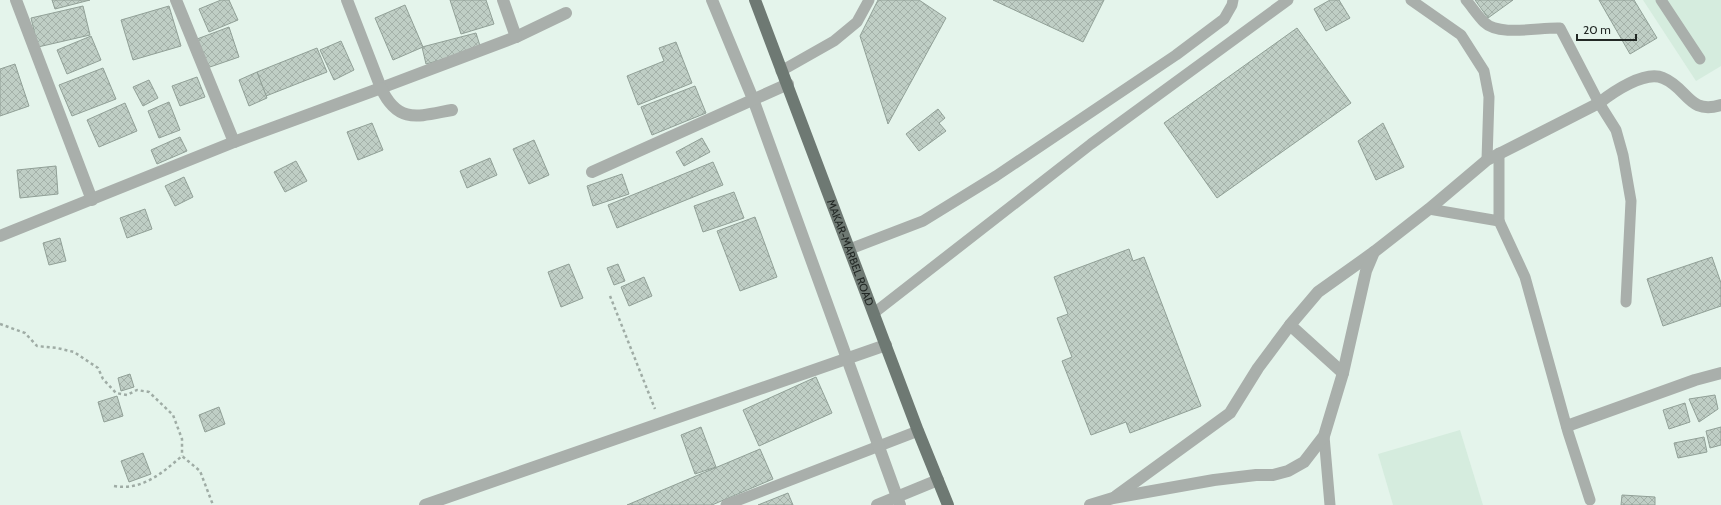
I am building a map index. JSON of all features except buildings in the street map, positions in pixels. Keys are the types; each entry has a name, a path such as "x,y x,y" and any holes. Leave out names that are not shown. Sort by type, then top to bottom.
{"main road":[{"name":"MAKAR-MARBEL ROAD","path":"755,0 918,431 948,505"}],"street":[{"path":"16,0 92,200"},
{"path":"176,0 234,142"},
{"path":"347,0 381,88 387,101 394,109 406,114 421,116 452,110"},
{"path":"503,0 516,37"},
{"path":"712,0 753,100 848,358 898,501"},
{"path":"0,236 234,142 516,37 566,13"},
{"path":"1113,498 1230,413 1258,368 1290,325 1318,292 1374,252 1429,209 1487,160 1599,103 1615,90 1640,79 1662,77 1698,106 1706,108 1721,105"},
{"path":"592,172 788,84"},
{"path":"1090,505 1113,498 1214,480 1256,475 1273,475 1288,472 1304,462 1324,436 1343,373 1366,271 1374,252"},
{"path":"1290,325 1343,373"},
{"path":"425,505 660,422 886,345"},
{"path":"1567,426 1695,380 1721,373"},
{"path":"877,505 898,501 938,480"}],"lane":[{"path":"781,71 834,41 857,22 869,0"},
{"path":"850,249 923,221 996,176 1176,55 1224,19 1232,5 1232,0"},
{"path":"874,313 1091,144 1288,0"},
{"path":"1411,0 1461,35 1484,71 1489,97 1487,160"},
{"path":"1466,0 1484,22 1492,27 1516,31 1535,28 1560,28 1599,103 1616,130 1623,155 1631,202 1626,302"},
{"path":"1661,0 1700,58"},
{"path":"1499,153 1499,221 1525,277 1567,426 1590,500"},
{"path":"1429,209 1499,221"},
{"path":"726,505 918,431"},
{"path":"1324,436 1330,505"}],"path":[{"path":"610,296 660,422"},
{"path":"0,324 25,333 37,346 57,348 74,352 98,368 103,379 116,392 127,395 138,390 148,392 173,415 182,439 182,456 200,472 213,505"},
{"path":"114,486 126,488 147,482 164,471 182,456"}],"shaded area":[{"path":"1643,0 1721,0 1721,66 1696,81"},
{"path":"1460,430 1483,505 1393,505 1378,454"}]}
